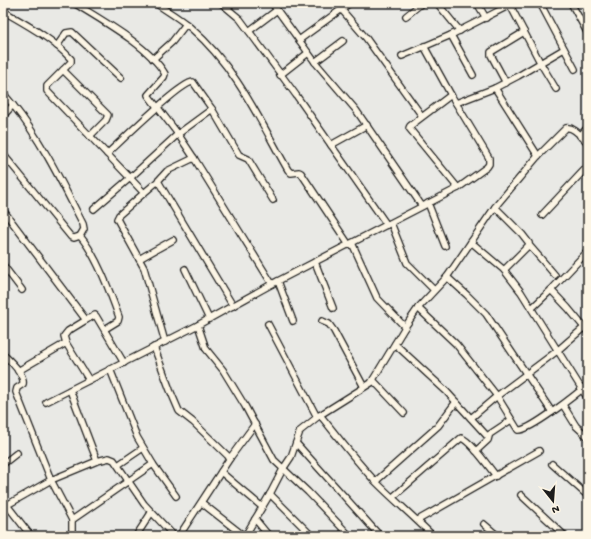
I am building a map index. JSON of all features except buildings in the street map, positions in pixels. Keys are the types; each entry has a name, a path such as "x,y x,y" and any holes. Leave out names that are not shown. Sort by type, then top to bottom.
{"street":[{"path":"74,3 128,38 153,59 165,74 164,78 149,94 149,96 194,158 272,284"},
{"path":"155,3 186,24 210,46 235,78 288,170 291,173 300,173 350,244 377,298 404,327"},
{"path":"221,3 237,16 249,31 389,224 407,263 434,290"},
{"path":"272,3 315,62 356,110 422,206"},
{"path":"299,40 350,3"},
{"path":"406,16 422,3"},
{"path":"436,3 460,31"},
{"path":"477,3 486,18"},
{"path":"540,3 575,69"},
{"path":"571,3 588,34"},
{"path":"402,56 460,31 512,4 524,32 556,89"},
{"path":"341,9 366,38 422,116"},
{"path":"3,10 30,26 57,46 71,59 71,62 64,70 47,86 47,91 144,193"},
{"path":"249,31 277,10"},
{"path":"153,59 172,42 186,24"},
{"path":"57,46 66,33 72,32 121,78"},
{"path":"506,83 491,55 491,52 524,32"},
{"path":"451,35 473,75"},
{"path":"315,62 343,41"},
{"path":"46,402 198,325 272,284 458,188 487,168 490,162 489,158 451,95 424,46"},
{"path":"456,103 506,83 541,64 564,49"},
{"path":"280,75 308,53"},
{"path":"64,70 108,114 106,120 90,136"},
{"path":"107,154 157,107 191,82 195,84 212,109 239,155 248,159 273,200"},
{"path":"495,88 538,156"},
{"path":"3,93 23,117 50,161 83,224 84,229 80,236 74,238 71,237 3,154"},
{"path":"451,95 422,116 410,126 409,129 458,188"},
{"path":"3,116 13,104"},
{"path":"94,209 178,134 212,109"},
{"path":"331,145 367,125"},
{"path":"202,503 244,536 291,457 300,430 318,416 364,388 373,380 404,327 418,308 447,277 495,207 538,156 566,128 570,127 573,129 588,143"},
{"path":"580,136 588,127"},
{"path":"165,342 149,283 139,259 117,218 167,171 194,158"},
{"path":"542,215 588,166"},
{"path":"158,181 233,306"},
{"path":"428,203 445,246"},
{"path":"495,207 529,241 529,245 555,275"},
{"path":"3,210 86,320"},
{"path":"80,236 98,266 119,317 119,320 105,329"},
{"path":"139,259 173,240"},
{"path":"471,242 504,270 532,308 588,399"},
{"path":"504,270 529,245"},
{"path":"532,308 588,251"},
{"path":"315,262 333,308"},
{"path":"3,265 22,290"},
{"path":"185,269 209,319"},
{"path":"447,277 482,309 552,412"},
{"path":"278,281 293,321"},
{"path":"551,290 586,326 588,332"},
{"path":"418,308 456,344 497,396 518,430 521,430 552,412 588,384"},
{"path":"90,380 66,343 64,336 66,333 95,315 105,329 124,363"},
{"path":"322,321 329,324 334,331 364,388"},
{"path":"268,324 318,416 376,482 418,520 433,536"},
{"path":"198,325 206,349 223,370 255,424 274,460 308,492 350,536"},
{"path":"471,418 586,326"},
{"path":"18,371 66,343"},
{"path":"394,344 423,369 486,435 489,436"},
{"path":"154,347 179,411 230,458"},
{"path":"3,354 18,371 24,383 17,388 16,392 50,480 72,520 72,532 70,536"},
{"path":"110,369 131,423 143,448 176,496"},
{"path":"373,380 404,413"},
{"path":"70,390 97,461"},
{"path":"376,482 438,426 456,402"},
{"path":"562,405 576,426 588,437"},
{"path":"476,451 488,440 489,436 511,420"},
{"path":"179,536 230,458 255,424"},
{"path":"393,497 461,438 465,439 496,476"},
{"path":"296,442 380,536"},
{"path":"118,465 143,448"},
{"path":"418,520 539,451"},
{"path":"3,464 17,453"},
{"path":"7,505 50,480 97,461 109,458 114,460 118,465 128,482 151,513 174,536"},
{"path":"72,520 153,464"},
{"path":"552,464 588,496"},
{"path":"221,472 261,506"},
{"path":"270,494 312,536"},
{"path":"521,495 565,536"},
{"path":"3,500 31,536"},
{"path":"136,536 151,513"},
{"path":"255,519 269,536"},
{"path":"484,524 498,536"}]}
